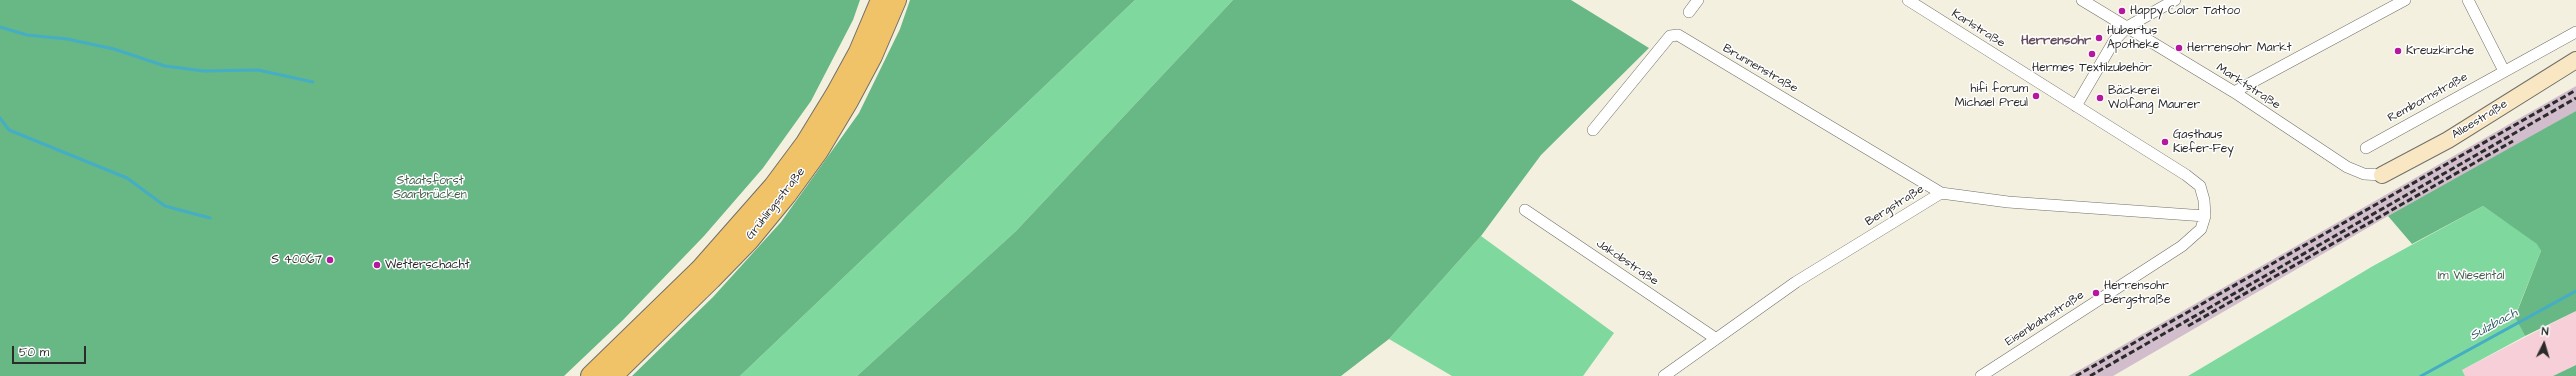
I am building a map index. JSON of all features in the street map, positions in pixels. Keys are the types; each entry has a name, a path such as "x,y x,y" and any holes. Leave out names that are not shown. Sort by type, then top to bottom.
{"highway":[{"path":"591,376 700,270 738,230 774,186 806,143 836,94 859,52 881,0"},
{"name":"Grühlingsstraße","path":"612,376 717,274 749,240 786,195 818,151 848,101 872,56 896,0"}],"street":[{"path":"1689,12 1698,0"},
{"name":"Karlstraße","path":"1908,0 2200,186 2204,200 2205,216 2200,229"},
{"name":"Marktstraße","path":"2082,0 2234,92 2347,167 2364,174 2382,175"},
{"path":"2076,106 2114,41 2127,27 2175,0"},
{"path":"2234,92 2405,0"},
{"path":"2468,0 2504,71"},
{"name":"Rembornstraße","path":"2366,148 2576,32"},
{"name":"Brunnenstraße","path":"1594,130 1670,36 1678,35 1941,193"},
{"name":"Alleestraße","path":"2382,175 2399,168 2448,140 2576,60"},
{"name":"Bergstraße","path":"1664,376 1715,338 1796,282 1941,193 2008,202 2205,216"},
{"name":"Jakobstraße","path":"1525,210 1715,338"},
{"name":"Eisenbahnstraße","path":"1981,376 2165,258 2200,229"}],"shaded area":[{"path":"2576,86 2576,111 2533,136 2388,216 2113,376 2069,376"},
{"path":"2576,311 2576,365 2553,376 2465,376 2462,370"}],"green space":[{"name":"Staatsforst Saarbrücken","path":"0,0 860,0 853,20 811,101 763,168 704,236 623,320 564,376 0,376"},
{"path":"910,0 1135,0 740,376 632,376 713,297 781,222 859,113 900,29"},
{"path":"1135,0 1233,0 1016,231 857,376 740,376"},
{"path":"1233,0 1571,0 1649,48 1541,155 1481,236 1389,339 1341,376 857,376 1016,231"},
{"path":"2576,111 2576,311 2525,336 2515,317 2541,251 2537,244 2483,206 2412,244 2388,216"},
{"name":"Im Wiesental","path":"2483,206 2538,244 2541,251 2515,316 2525,336 2462,370 2465,376 2188,376 2373,266"},
{"path":"1481,236 1614,333 1583,376 1452,376 1389,339"},
{"path":"2576,365 2576,376 2553,376"}],"waterway":[{"path":"0,27 27,35 67,39 114,49 165,66 204,71 258,70 313,82"},
{"path":"0,118 9,130 127,178 165,206 210,218"},
{"name":"Sulzbach","path":"2421,376 2576,291"}],"railway":[{"path":"2076,376 2576,90"},
{"path":"2090,376 2576,98"},
{"path":"2188,326 2513,141"}],"place":[{"name":"Happy Color Tattoo","path":"2122,11"},
{"name":"Hubertus Apotheke","path":"2099,38"},
{"name":"Herrensohr Markt","path":"2179,48"},
{"name":"Kreuzkirche","path":"2398,51"},
{"name":"Hermes Textilzubehör","path":"2092,54"},
{"name":"hifi forum Michael Preul","path":"2036,96"},
{"name":"Bäckerei Wolfang Maurer","path":"2100,98"},
{"name":"Gasthaus Kiefer-Fey","path":"2165,142"},
{"name":"S 40067","path":"330,260"},
{"name":"Wetterschacht","path":"377,265"},
{"name":"Herrensohr Bergstraße","path":"2096,293"}],"district":[{"name":"Herrensohr","path":"2056,41"}]}
